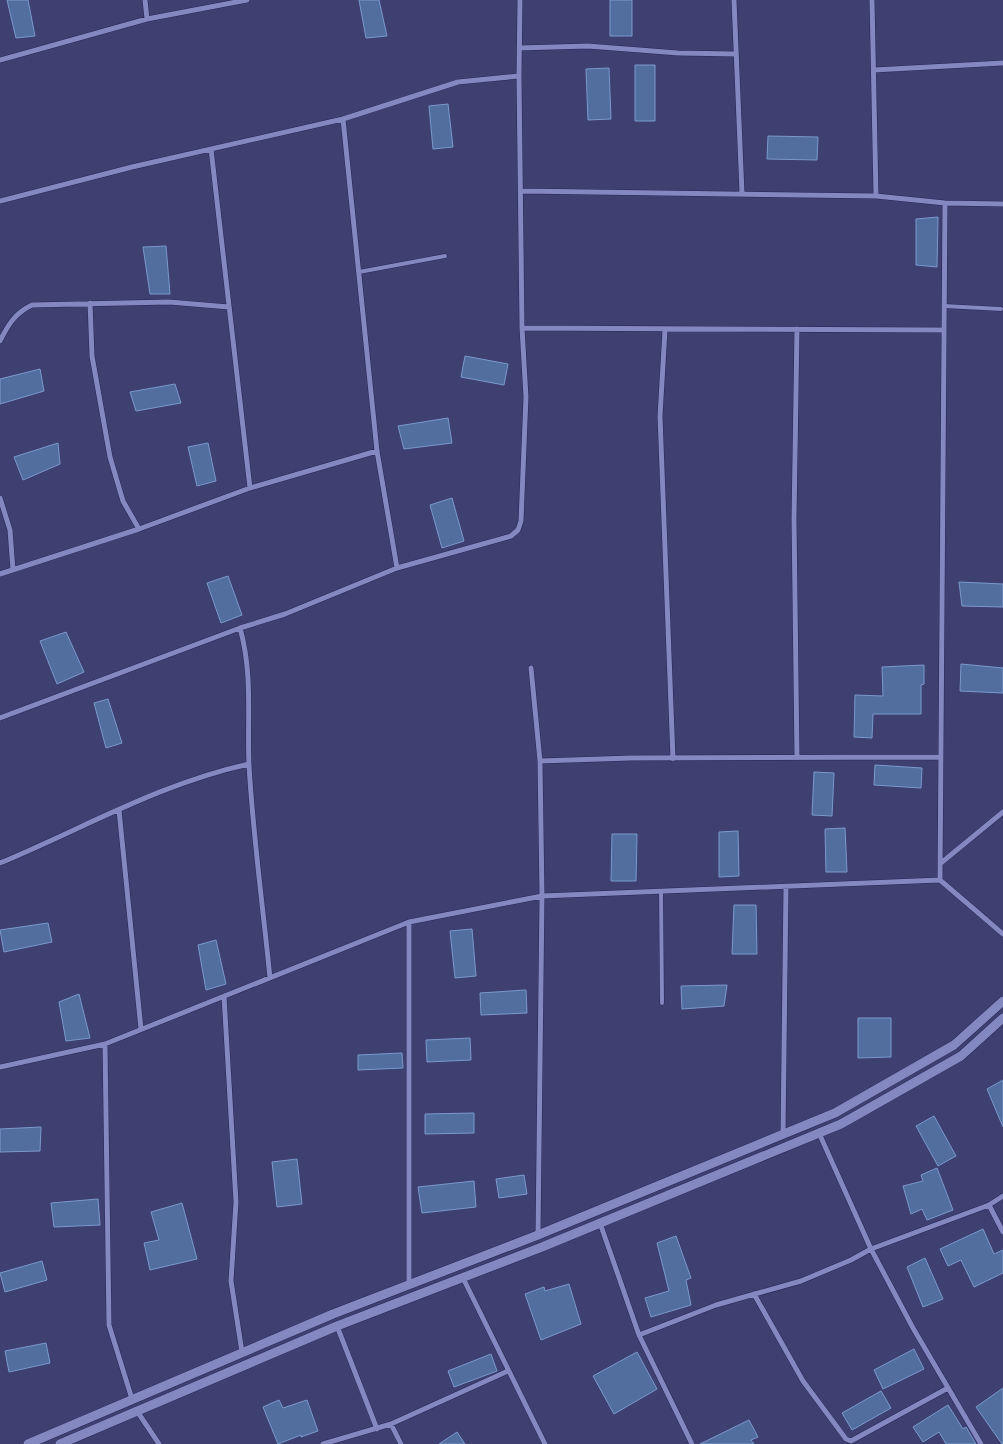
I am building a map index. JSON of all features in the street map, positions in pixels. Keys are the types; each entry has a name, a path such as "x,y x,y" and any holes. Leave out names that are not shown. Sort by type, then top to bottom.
{"street":[{"path":"145,0 147,19"},
{"path":"0,60 147,19 247,0"},
{"path":"0,718 240,628 285,614 397,568 511,536 518,530 521,521 526,397 522,328 520,0"},
{"path":"734,0 742,193"},
{"path":"872,0 876,196"},
{"path":"519,48 588,46 678,54 735,54"},
{"path":"874,70 1003,63"},
{"path":"0,201 211,149 344,119 458,82 519,76"},
{"path":"344,119 377,451 397,568"},
{"path":"211,149 250,488"},
{"path":"522,191 876,196 945,203 1003,204"},
{"path":"940,880 945,203"},
{"path":"0,340 8,325 20,310 32,305 169,302 229,307"},
{"path":"90,303 92,356 110,457 123,501 139,529"},
{"path":"522,328 944,330"},
{"path":"796,757 794,519 797,329"},
{"path":"665,330 660,416 673,759"},
{"path":"0,574 139,529 250,488 377,451"},
{"path":"0,498 10,530 13,570"},
{"path":"240,628 246,649 250,686 249,764 270,978"},
{"path":"532,668 540,761 542,896 538,1236"},
{"path":"540,761 631,758 941,757"},
{"path":"0,863 119,810 216,772 249,764"},
{"path":"119,810 141,1029"},
{"path":"940,863 1003,812"},
{"path":"0,1067 105,1044 409,922 542,896 940,880 1003,934"},
{"path":"783,1135 786,886"},
{"path":"409,922 410,1284"},
{"path":"224,996 236,1202 231,1281 242,1352"},
{"path":"28,1444 242,1352 410,1284 538,1236 835,1113 954,1045 1003,1001"},
{"path":"60,1444 337,1326 464,1278 841,1124 961,1056 1003,1018"},
{"path":"105,1044 109,1325 132,1399"},
{"path":"819,1133 871,1249 981,1444"},
{"path":"639,1335 716,1305 801,1281 851,1260 871,1249 989,1205 1003,1196"},
{"path":"989,1205 1003,1232"},
{"path":"600,1223 639,1335 692,1444"},
{"path":"464,1278 545,1444"},
{"path":"754,1294 803,1381 846,1439 850,1440 948,1388"},
{"path":"337,1326 377,1429"},
{"path":"323,1444 392,1424 508,1371"},
{"path":"137,1410 159,1444"},
{"path":"392,1424 400,1444"}],"lane":[{"path":"359,272 445,256"},
{"path":"944,306 1000,308"},
{"path":"661,891 662,1003"}],"building":[{"path":"7,0 28,0 35,36 16,38"},
{"path":"359,0 379,0 387,36 366,38"},
{"path":"610,0 632,0 632,36 610,36"},
{"path":"635,65 655,65 655,121 635,121"},
{"path":"609,68 611,119 588,120 586,69"},
{"path":"448,104 453,147 433,149 429,106"},
{"path":"768,136 818,137 817,160 767,159"},
{"path":"938,217 937,267 916,265 916,219"},
{"path":"166,246 170,294 150,294 143,247"},
{"path":"465,356 508,364 504,385 461,377"},
{"path":"40,369 44,391 0,404 0,379"},
{"path":"175,384 181,403 136,411 130,392"},
{"path":"448,418 452,443 404,449 398,426"},
{"path":"58,443 60,464 23,480 14,457"},
{"path":"208,443 216,481 197,486 188,447"},
{"path":"452,498 464,541 442,548 430,505"},
{"path":"228,576 242,615 221,623 207,583"},
{"path":"959,582 1003,584 1003,607 962,606"},
{"path":"66,632 84,672 57,684 40,641"},
{"path":"961,664 1003,668 1003,693 960,691"},
{"path":"924,665 924,684 921,685 921,714 873,714 872,738 854,737 855,695 883,696 882,667"},
{"path":"108,699 122,743 106,748 94,703"},
{"path":"875,765 922,768 921,788 874,785"},
{"path":"814,772 834,773 832,816 812,815"},
{"path":"845,828 847,872 826,872 825,829"},
{"path":"738,831 739,876 719,877 719,832"},
{"path":"612,834 637,834 636,881 611,881"},
{"path":"734,905 756,905 757,954 732,954"},
{"path":"48,923 52,942 4,952 0,930"},
{"path":"472,929 476,976 455,978 450,931"},
{"path":"216,940 226,984 206,990 198,945"},
{"path":"727,985 724,1006 682,1009 681,986"},
{"path":"526,990 527,1013 481,1015 480,993"},
{"path":"79,994 90,1038 66,1041 59,1002"},
{"path":"858,1018 891,1018 891,1057 858,1058"},
{"path":"470,1038 471,1060 427,1062 426,1040"},
{"path":"402,1053 403,1068 358,1070 358,1055"},
{"path":"1003,1080 1003,1127 987,1089"},
{"path":"474,1113 474,1133 425,1134 425,1114"},
{"path":"934,1116 956,1156 938,1166 916,1126"},
{"path":"41,1127 40,1151 0,1152 0,1129"},
{"path":"297,1159 302,1204 277,1207 272,1162"},
{"path":"937,1168 953,1210 927,1220 922,1209 911,1214 903,1186 923,1181 921,1175"},
{"path":"524,1175 527,1194 499,1198 496,1179"},
{"path":"474,1181 476,1207 422,1213 418,1187"},
{"path":"98,1199 100,1225 54,1227 51,1203"},
{"path":"182,1203 197,1259 150,1270 144,1243 159,1240 151,1212"},
{"path":"983,1229 994,1254 1003,1250 1003,1273 974,1287 961,1260 948,1266 940,1249"},
{"path":"676,1236 691,1278 686,1280 691,1305 651,1317 645,1298 669,1291 657,1243"},
{"path":"925,1258 943,1299 923,1307 907,1267"},
{"path":"42,1261 47,1280 5,1292 0,1273"},
{"path":"569,1284 581,1324 541,1340 525,1294 544,1287 545,1291"},
{"path":"46,1343 50,1363 9,1372 5,1351"},
{"path":"914,1349 924,1369 883,1389 874,1370"},
{"path":"637,1352 657,1389 614,1414 593,1376"},
{"path":"491,1354 497,1371 454,1387 448,1371"},
{"path":"1003,1388 1003,1444 1002,1444 976,1407"},
{"path":"881,1391 891,1408 852,1430 842,1413"},
{"path":"279,1400 283,1408 307,1400 318,1431 278,1444 263,1407"},
{"path":"948,1405 963,1429 966,1427 976,1444 946,1444 939,1432 923,1442 913,1427"},
{"path":"749,1420 758,1437 751,1440 754,1444 700,1444"},
{"path":"457,1432 465,1444 439,1444"}]}
